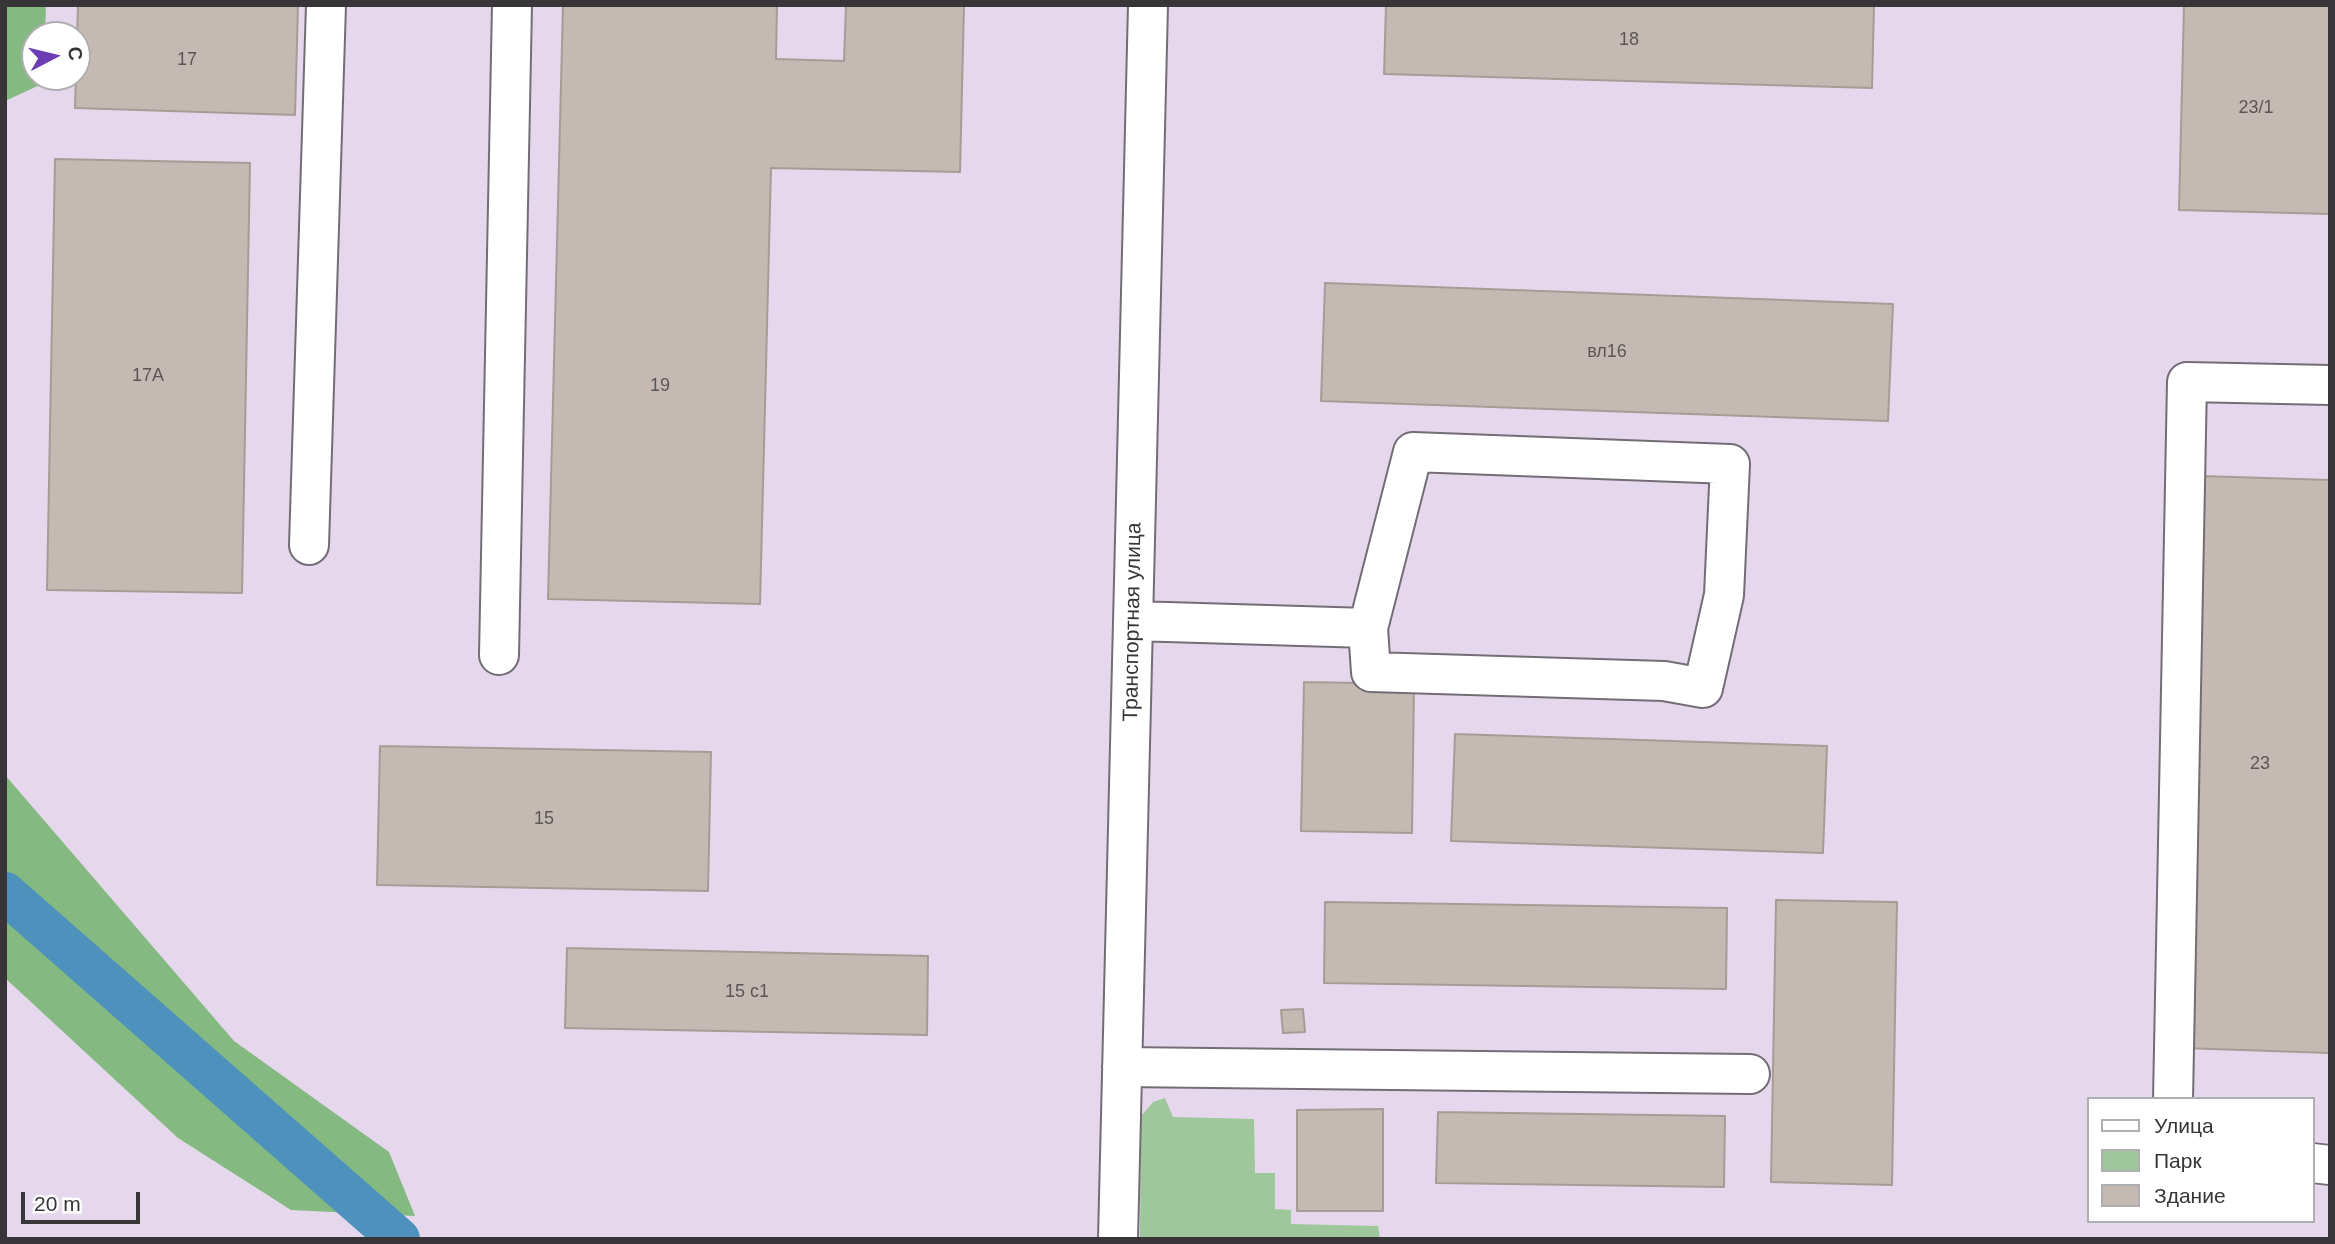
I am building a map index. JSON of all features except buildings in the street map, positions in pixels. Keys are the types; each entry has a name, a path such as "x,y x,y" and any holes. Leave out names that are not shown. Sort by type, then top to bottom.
{"street":[{"path":"309,545 326,5"},
{"path":"499,655 512,5"},
{"name":"Транспортная улица","path":"1118,1239 1148,5"},
{"path":"2173,1097 2187,382 2330,385"},
{"path":"1413,452 1731,464 1724,595 1703,688 1664,681 1371,672 1368,628 1413,452"},
{"path":"1133,621 1368,628"},
{"path":"1122,1067 1750,1074"}],"shaded area":[{"path":"5,5 2330,5 2330,1239 5,1239"}],"green space":[{"path":"5,5 46,5 45,21 21,21 21,91 27,91 5,101"},
{"path":"5,775 234,1041 389,1152 415,1216 291,1210 178,1138 5,978"},
{"path":"1165,1098 1173,1117 1254,1119 1255,1173 1275,1173 1275,1209 1291,1210 1291,1224 1378,1226 1380,1239 1140,1239 1141,1116 1153,1102"}],"waterway":[{"path":"5,893 399,1239"}]}
